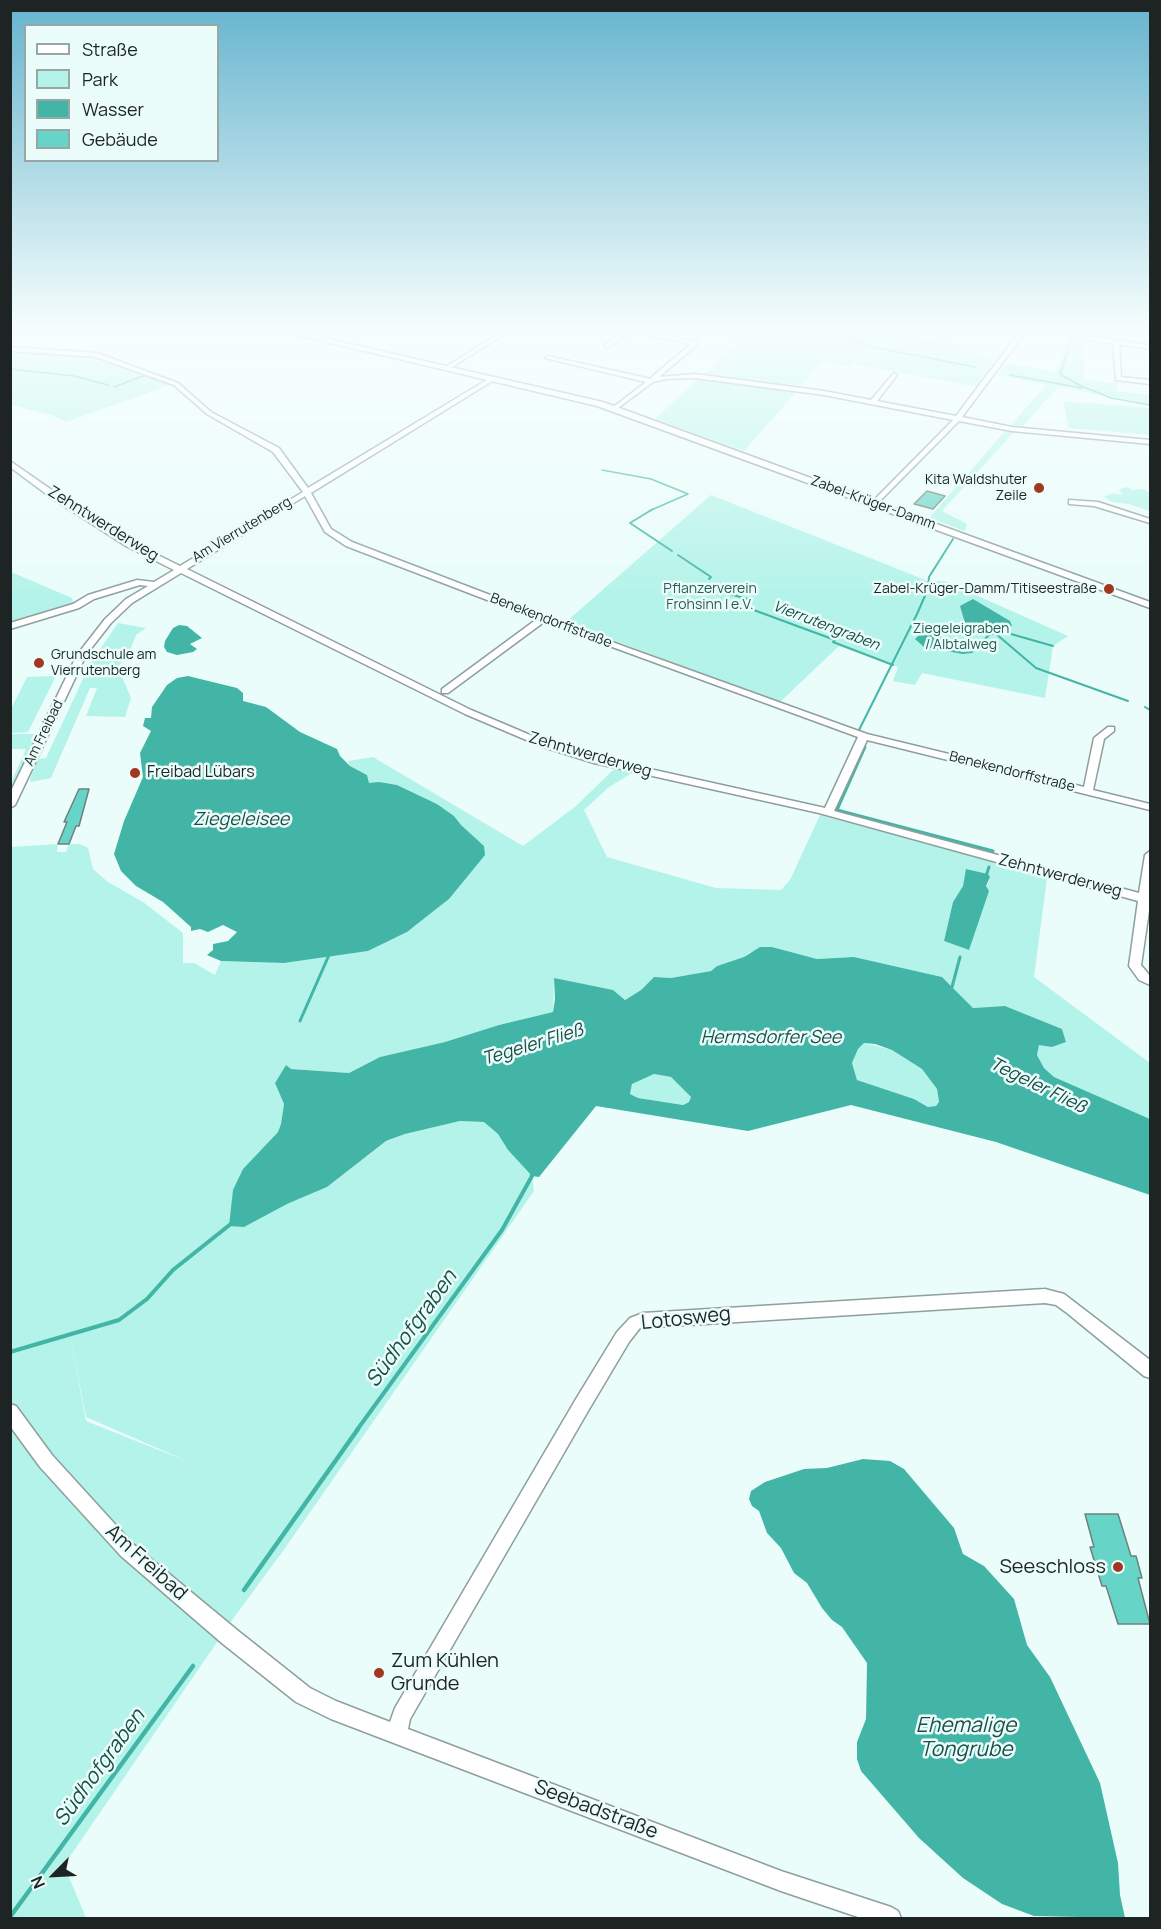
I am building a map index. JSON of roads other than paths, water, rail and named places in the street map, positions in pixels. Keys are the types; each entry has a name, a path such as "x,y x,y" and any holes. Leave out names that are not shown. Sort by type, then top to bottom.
{"street":[{"name":"Benekendorffstraße","path":"222,420 276,450 306,491 328,530 349,544 543,619 864,736 1150,807"},
{"name":"Am Vierrutenberg","path":"10,626 76,606 91,597 140,582 153,584 425,420"},
{"name":"Zabel-Krüger-Damm","path":"644,420 1149,602"},
{"path":"875,504 956,420"},
{"path":"969,420 1031,431 1150,442"},
{"name":"Zehntwerderweg","path":"10,463 56,497 129,544 468,712 537,742 594,760 828,813 1147,899"},
{"path":"1072,502 1095,504 1150,521"},
{"name":"Am Freibad","path":"10,805 82,655 108,621 129,600 153,584"},
{"path":"444,691 543,619"},
{"path":"688,685 697,675"},
{"path":"1088,791 1098,738 1111,729"},
{"path":"828,813 864,736"},
{"path":"1150,855 1147,899 1135,966 1137,972 1150,981"},
{"name":"Lotosweg","path":"397,1732 402,1715 582,1405 623,1337 635,1323 643,1320 1045,1296 1059,1299 1072,1308 1150,1370"},
{"name":"Am Freibad","path":"10,1412 46,1461 127,1550 303,1695"},
{"name":"Seebadstraße","path":"303,1695 332,1709 770,1876 891,1918"}],"water":[{"path":"973,599 1010,621 1012,626 1002,629 997,634 987,636 975,631 965,623 960,606"},
{"path":"179,625 187,626 202,638 190,644 197,649 193,652 177,655 167,652 164,647 173,628"},
{"path":"919,635 935,635 954,641 963,654 924,647 915,639"},
{"name":"Ziegeleisee","path":"188,676 237,688 243,693 243,701 266,707 300,732 337,749 340,756 350,766 367,775 369,783 397,785 437,804 454,816 484,846 485,855 449,899 407,932 368,951 284,963 221,961 207,955 213,950 213,944 228,941 237,932 223,925 208,932 200,929 191,931 191,927 163,902 136,886 121,871 114,854 124,821 143,777 140,753 151,731 143,726 145,718 151,718 152,707 167,685 177,678"},
{"path":"966,869 988,874 990,877 986,886 989,891 969,950 944,941 953,902 963,886"},
{"name":"Hermsdorfer See","path":"760,947 772,947 817,959 854,957 942,977 973,1008 1005,1006 1062,1029 1066,1042 1052,1047 1039,1045 1037,1055 1044,1068 1054,1077 1150,1119 1150,1195 996,1142 851,1105 748,1131 596,1106 539,1177 532,1176 508,1150 498,1134 484,1122 460,1121 405,1134 386,1141 327,1187 287,1204 244,1227 229,1226 233,1190 243,1169 278,1132 281,1124 284,1104 275,1083 286,1065 291,1069 349,1073 380,1057 445,1042 499,1025 553,1012 554,978 613,990 625,1000 641,990 654,977 671,978 711,971 717,966 744,957","holes":["864,1043 892,1050 922,1069 937,1089 939,1102 936,1106 928,1107 914,1099 857,1080 852,1063 858,1049","654,1074 671,1077 691,1097 689,1102 683,1105 638,1098 630,1094 632,1084"]},
{"name":"Ehemalige Tongrube","path":"863,1459 890,1461 904,1469 954,1528 963,1554 984,1566 1014,1599 1027,1645 1050,1677 1100,1783 1118,1863 1120,1895 1125,1918 1034,1916 1002,1904 963,1878 919,1838 861,1771 857,1759 857,1742 866,1719 867,1663 842,1627 832,1620 822,1608 807,1583 794,1573 781,1548 767,1533 759,1511 752,1506 749,1499 751,1491 765,1482 804,1469 827,1468"}],"waterway":[{"name":"Vierrutengraben","path":"602,470 651,479 688,494 652,510"},
{"name":"Vierrutengraben","path":"652,510 630,523 672,551"},
{"path":"892,665 928,589 929,577 953,539"},
{"name":"Vierrutengraben","path":"678,555 711,577 709,579"},
{"name":"Vierrutengraben","path":"709,588 751,600 744,607"},
{"name":"Vierrutengraben","path":"751,609 835,640 833,642 892,665"},
{"path":"997,630 1053,646"},
{"path":"995,633 1036,668 1128,701"},
{"path":"962,653 972,652 989,635"},
{"path":"859,730 892,665"},
{"path":"1145,707 1150,710"},
{"path":"865,747 837,810 993,851 992,855"},
{"path":"986,876 989,867"},
{"path":"300,1021 329,955"},
{"path":"952,987 960,957"},
{"name":"Südhofgraben","path":"357,1430 502,1230 532,1176 532,1172"},
{"name":"Tegeler Fließ","path":"10,1352 119,1320 147,1299 173,1270 232,1223"},
{"name":"Südhofgraben","path":"244,1590 358,1429"},
{"name":"Südhofgraben","path":"10,1917 193,1666"}],"place":[{"name":"Kita Waldshuter Zeile","path":"1039,488"},
{"name":"Zabel-Krüger-Damm/Titiseestraße","path":"1109,589"},
{"name":"Grundschule am Vierrutenberg","path":"39,663"},
{"name":"Freibad Lübars","path":"135,773"},
{"name":"Seeschloss","path":"1118,1567"},
{"name":"Zum Kühlen Grunde","path":"379,1673"}],"park label":[{"name":"Pflanzerverein Frohsinn I e.V.","path":"710,598"},
{"name":"Ziegeleigraben / Albtalweg","path":"961,638"}]}
